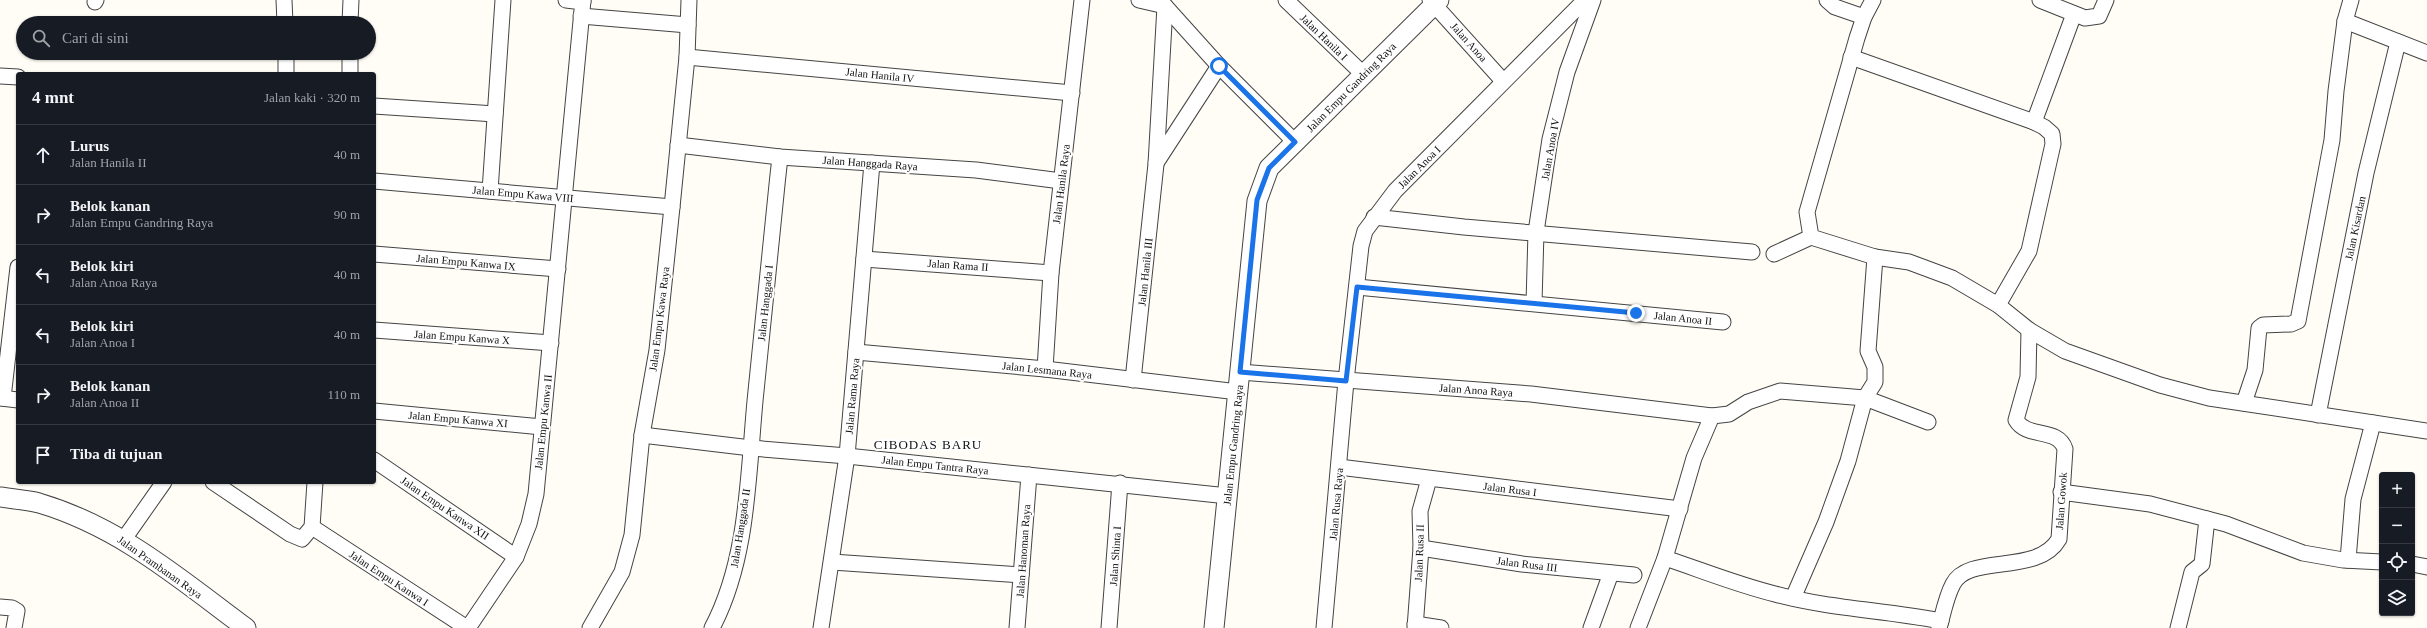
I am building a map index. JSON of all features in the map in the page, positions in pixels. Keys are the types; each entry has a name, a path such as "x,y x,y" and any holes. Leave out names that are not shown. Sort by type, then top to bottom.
{"street":[{"path":"284,0 285,16"},
{"path":"350,16 351,0"},
{"path":"490,191 503,0"},
{"path":"566,0 582,6 688,25"},
{"name":"Jalan Empu Kawa Raya","path":"590,628 622,572 632,536 642,435 657,350 687,57 690,0"},
{"name":"Jalan Hanila Raya","path":"1045,369 1051,273 1072,93 1081,0"},
{"path":"1139,0 1166,6 1219,66 1295,142"},
{"name":"Jalan Hanila I","path":"1286,0 1362,74"},
{"name":"Jalan Anoa I","path":"1346,381 1361,246 1366,231 1374,217 1394,191 1585,0"},
{"name":"Jalan Anoa IV","path":"1534,303 1536,232 1550,139 1567,72 1593,0"},
{"path":"1827,0 1835,7 1864,17"},
{"path":"1811,237 1806,212 1851,57 1864,17 1873,0"},
{"path":"2040,0 2085,18 2099,16 2106,0"},
{"path":"2244,403 2255,370 2259,328 2263,325 2291,324 2298,321 2332,140 2336,91 2345,21 2350,0"},
{"name":"Jalan Empu Gandring Raya","path":"1214,628 1257,200 1269,168 1434,1"},
{"name":"Jalan Anoa","path":"1434,1 1503,81"},
{"name":"Jalan Empu Kanwa II","path":"467,628 516,557 528,524 536,494 550,343 566,198 582,6"},
{"name":"Jalan Hanila III","path":"1133,380 1156,164 1166,6"},
{"path":"2034,122 2074,14"},
{"path":"2345,21 2427,54"},
{"name":"Jalan Kisardan","path":"2318,415 2366,173 2398,42"},
{"name":"Jalan Hanila IV","path":"687,57 1072,93"},
{"path":"1851,57 2034,122 2044,127 2052,134 2053,144 2029,251 1998,305"},
{"path":"286,60 286,72"},
{"path":"350,60 350,72"},
{"name":"Jalan Hanila III","path":"1156,164 1219,66"},
{"path":"0,76 16,77"},
{"path":"376,106 495,114"},
{"name":"Jalan Hanggada Raya","path":"678,145 780,157 976,170 1061,181"},
{"name":"Jalan Hanggada I","path":"751,448 780,157"},
{"name":"Jalan Rama Raya","path":"821,628 847,456 872,163"},
{"name":"Jalan Empu Kawa VIII","path":"376,182 672,207"},
{"path":"1374,217 1752,252"},
{"path":"1774,254 1811,237 1875,256 1910,262 1952,278 1998,305 2028,330 2066,351 2160,385 2209,398 2427,431"},
{"name":"Jalan Empu Kanwa IX","path":"376,254 558,269"},
{"path":"1793,598 1826,522 1848,461 1865,398 1875,382 1875,372 1868,351 1875,256"},
{"name":"Jalan Rama II","path":"864,259 1051,273"},
{"name":"Jalan Anoa II","path":"1357,287 1723,322"},
{"path":"16,302 14,336 2,398 16,400"},
{"name":"Jalan Empu Kanwa X","path":"376,330 550,343"},
{"name":"Jalan Gowok","path":"1940,625 1953,584 1960,576 1979,568 2038,557 2054,548 2059,539 2061,492 2066,449 2059,438 2024,428 2016,420 2028,377 2028,330"},
{"name":"Jalan Lesmana Raya","path":"856,352 1045,369 1238,392"},
{"name":"Jalan Anoa Raya","path":"1240,372 1531,394 1712,416 1729,414 1736,408 1775,392 1865,398 1928,422"},
{"name":"Jalan Rusa Raya","path":"1324,628 1346,381"},
{"name":"Jalan Empu Kanwa XI","path":"376,411 542,427"},
{"path":"1638,628 1665,558 1694,458 1712,416"},
{"path":"2348,560 2353,499 2373,423"},
{"name":"Jalan Empu Tantra Raya","path":"642,435 751,448 1120,483 1228,496"},
{"name":"Jalan Hanggada II","path":"712,628 724,605 738,558 751,448"},
{"name":"Jalan Empu Kanwa XII","path":"376,461 516,557"},
{"name":"Jalan Rusa I","path":"1339,468 1680,508"},
{"name":"Jalan Hanoman Raya","path":"1017,628 1028,475"},
{"name":"Jalan Rusa II","path":"1415,626 1421,548 1420,511 1429,479"},
{"name":"Jalan Shinta I","path":"1109,628 1120,483"},
{"path":"124,539 163,484"},
{"path":"216,484 297,538 302,539 306,537 312,527 315,484"},
{"path":"2061,492 2150,504 2207,519 2303,553 2348,560 2379,562"},
{"name":"Jalan Prambanan Raya","path":"0,497 38,503 80,518 124,539 246,628"},
{"path":"2178,628 2192,572 2202,564 2207,519"},
{"name":"Jalan Empu Kanwa I","path":"312,527 467,628"},
{"name":"Jalan Rusa III","path":"1421,548 1522,564 1634,575"},
{"path":"1665,558 1775,594 1847,609 1894,612 1940,625"},
{"path":"832,562 1021,575"},
{"path":"2415,565 2427,567"},
{"path":"1591,628 1611,573"},
{"path":"0,607 12,608 16,611 14,628"},
{"path":"1415,626 1441,628"}],"district":[{"name":"CIBODAS BARU","path":"928,444"}],"route":[{"path":"1219,66 1273,122 1295,142 1269,168 1257,200 1240,372 1346,381 1357,287 1636,313"}]}
